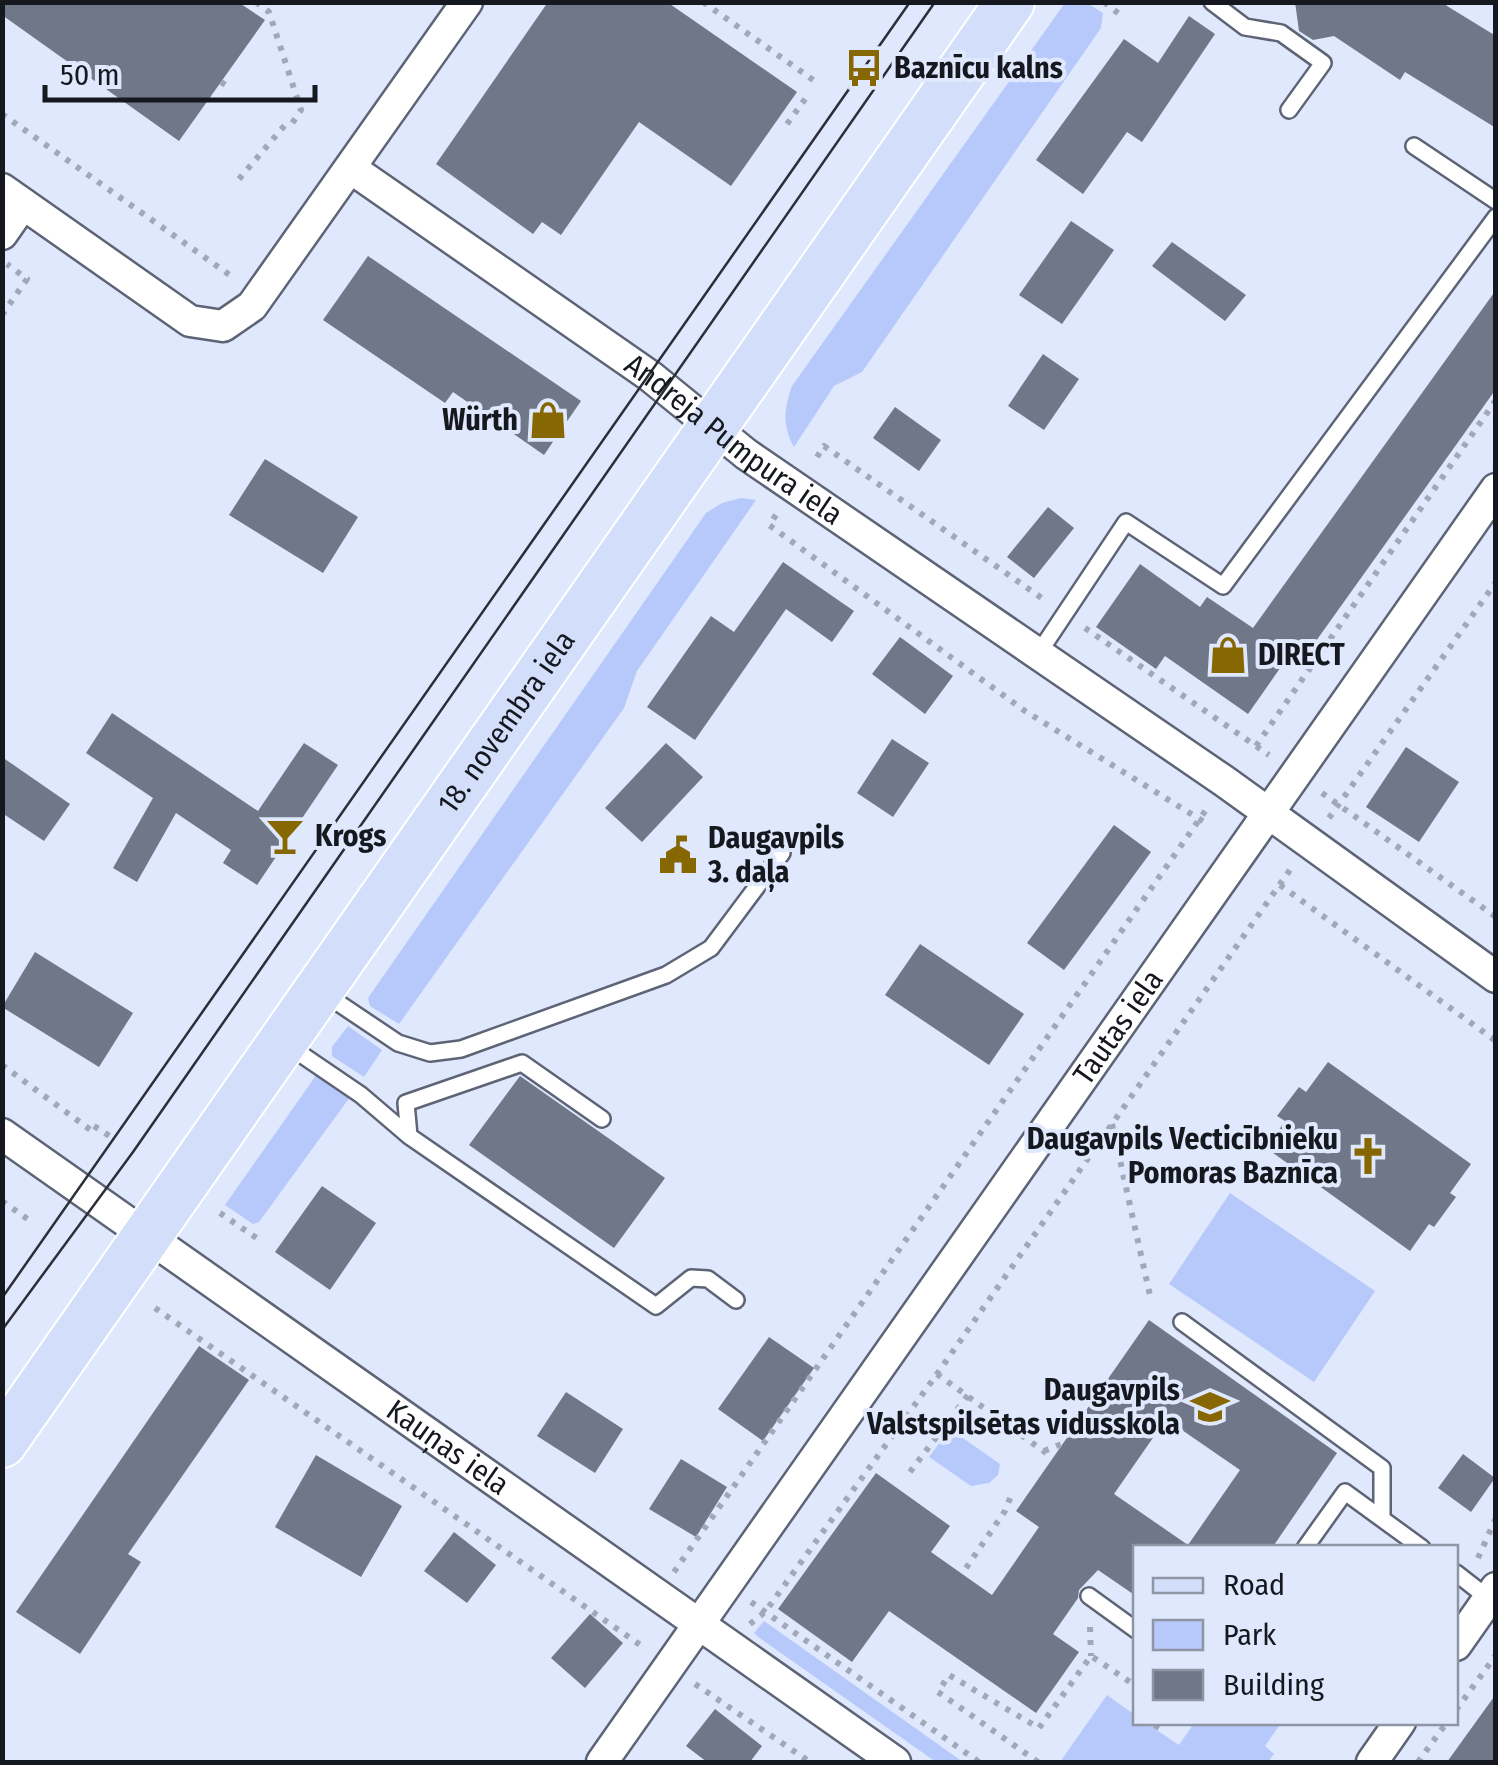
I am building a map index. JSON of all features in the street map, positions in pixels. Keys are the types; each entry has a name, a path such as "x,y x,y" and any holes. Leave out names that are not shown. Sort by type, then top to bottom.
{"main road":[{"name":"18. novembra iela","path":"2,1443 1010,2"}],"street":[{"path":"5,249 13,197 190,321 224,326 252,306 352,170 457,6"},
{"name":"Andreja Pumpura iela","path":"352,170 626,360 746,454 1267,812 1496,978"},
{"name":"Tautas iela","path":"602,1762 1496,489"},
{"name":"Kauņas iela","path":"2,1134 895,1762"},
{"path":"1458,1641 1492,1593"},
{"path":"1372,1762 1398,1725"}],"lane":[{"path":"1212,2 1245,27 1281,33 1323,63 1289,110"},
{"path":"1414,146 1496,200"},
{"path":"1038,654 1126,522 1223,586 1496,217"},
{"path":"319,990 398,1044 430,1053 461,1049 666,975 711,948 782,854"},
{"path":"283,1042 361,1095 409,1136 656,1306 691,1278 708,1280 736,1300"},
{"path":"409,1136 406,1103 522,1063 602,1119"},
{"path":"1182,1322 1382,1468 1382,1519"},
{"path":"1307,1545 1345,1492 1418,1545"},
{"path":"1458,1573 1492,1593"},
{"path":"1088,1596 1133,1628"}],"path":[{"path":"238,179 301,110 270,12 256,2"},
{"path":"702,2 816,82"},
{"path":"1104,2 1123,17"},
{"path":"221,82 230,88"},
{"path":"787,124 808,95"},
{"path":"2,114 260,296"},
{"path":"2,315 28,279 5,249"},
{"path":"1256,746 1496,400"},
{"path":"816,457 824,446 1269,755"},
{"path":"776,515 769,525 1009,700 1209,825"},
{"path":"1339,805 1496,582"},
{"path":"1322,793 1496,917"},
{"path":"673,1574 1208,806"},
{"path":"750,1624 765,1612 937,1374 1293,866"},
{"path":"1275,869 1285,877"},
{"path":"1280,885 1496,1041"},
{"path":"2,1065 93,1128 111,1136"},
{"path":"1112,1122 1151,1300"},
{"path":"2,1201 29,1220"},
{"path":"220,1213 258,1239"},
{"path":"154,1308 650,1652"},
{"path":"937,1374 1052,1458"},
{"path":"910,1472 968,1395"},
{"path":"1043,1452 1064,1442"},
{"path":"966,1568 1011,1496"},
{"path":"685,1557 694,1564"},
{"path":"765,1612 979,1762"},
{"path":"1458,1707 1496,1654"},
{"path":"1038,1762 938,1692 949,1675 1038,1728 1091,1656 1133,1684"},
{"path":"702,1689 810,1762"},
{"path":"1418,1762 1445,1725"}],"green space":[{"path":"1065,3 1087,3 1103,13 1101,28 862,372 834,386 794,447 786,417 792,386"},
{"path":"741,498 756,500 637,671 624,708 399,1024 370,1006 368,998 706,513"},
{"path":"348,1026 382,1050 364,1077 332,1056 332,1047"},
{"path":"317,1074 350,1097 259,1222 253,1224 225,1205"},
{"path":"1230,1193 1375,1291 1314,1382 1169,1284"},
{"path":"950,1429 1000,1464 998,1475 989,1483 971,1486 929,1457"},
{"path":"764,1621 963,1762 936,1762 761,1639 754,1633"},
{"path":"1107,1695 1133,1714 1133,1725 1149,1725 1179,1745 1193,1725 1280,1725 1265,1746 1274,1754 1268,1762 1060,1762"}],"building":[{"path":"2,2 238,2 265,20 179,141 2,15"},
{"path":"548,2 667,2 797,92 731,186 639,122 561,235 542,222 533,234 436,164"},
{"path":"1295,2 1442,2 1496,36 1496,128 1405,72 1400,80 1334,36 1313,40 1299,31"},
{"path":"1189,16 1215,34 1142,142 1127,132 1083,194 1036,160 1124,39 1158,63"},
{"path":"1071,221 1114,250 1062,324 1019,295"},
{"path":"1172,242 1246,295 1225,321 1152,266"},
{"path":"368,256 581,401 544,455 453,392 445,403 323,320"},
{"path":"1496,290 1496,389 1301,662 1290,654 1248,714 1165,656 1156,669 1096,627 1140,564 1200,607 1207,597 1253,628"},
{"path":"1043,354 1079,379 1044,430 1008,406"},
{"path":"895,407 941,440 919,471 873,438"},
{"path":"265,459 358,517 323,573 229,515"},
{"path":"1048,507 1074,528 1034,578 1007,557"},
{"path":"783,562 854,611 832,642 786,609 695,740 647,707 711,616 734,632"},
{"path":"900,637 953,676 925,714 872,674"},
{"path":"112,713 258,811 304,743 338,765 257,885 223,863 231,850 176,813 137,882 113,868 153,798 86,753"},
{"path":"892,739 929,763 893,817 857,793"},
{"path":"666,743 703,777 642,842 605,808"},
{"path":"1406,747 1459,782 1419,842 1366,807"},
{"path":"2,757 70,804 44,841 2,813"},
{"path":"1114,825 1151,852 1064,970 1027,943"},
{"path":"920,944 1024,1014 989,1065 885,995"},
{"path":"35,952 133,1013 99,1067 2,1007"},
{"name":"Daugavpils Vecticībnieku Pomoras Baznīca","path":"1328,1062 1471,1164 1450,1193 1456,1197 1434,1227 1429,1224 1410,1251 1266,1148 1285,1121 1277,1116 1299,1087 1306,1092"},
{"path":"520,1076 665,1178 614,1248 469,1145"},
{"path":"322,1186 376,1223 330,1290 275,1252"},
{"path":"1149,1320 1337,1453 1274,1545 1188,1545 1133,1545 1133,1594 1098,1570 1079,1590 1078,1598 1053,1634 1079,1652 1036,1713 889,1611 852,1662 778,1609 876,1473 950,1526 931,1552 992,1595 1039,1527 1016,1511","holes":["1166,1419 1240,1470 1188,1545 1114,1494"]},
{"path":"769,1337 814,1368 763,1441 718,1409"},
{"path":"199,1346 249,1380 128,1554 141,1562 80,1654 16,1612"},
{"path":"566,1392 623,1429 595,1473 537,1436"},
{"path":"1463,1454 1495,1478 1471,1512 1438,1488"},
{"path":"316,1455 402,1506 361,1577 275,1527"},
{"path":"681,1459 727,1487 696,1537 649,1509"},
{"path":"454,1532 496,1565 467,1603 424,1571"},
{"path":"590,1614 623,1643 585,1688 551,1658"},
{"path":"1496,1694 1496,1762 1447,1762"},
{"path":"715,1709 762,1746 750,1762 707,1762 686,1746"}],"tram line":[{"path":"2,1298 910,2"},
{"path":"2,1330 133,1152 935,2"}],"place":[{"name":"Baznīcu kalns","path":"864,68"},
{"name":"Würth","path":"548,420"},
{"name":"DIRECT","path":"1228,655"},
{"name":"Krogs","path":"285,836"},
{"name":"Daugavpils 3. daļa","path":"678,855"},
{"name":"Daugavpils Vecticībnieku Pomoras Baznīca","path":"1368,1156"},
{"name":"Daugavpils Valstspilsētas vidusskola","path":"1210,1407"}]}
